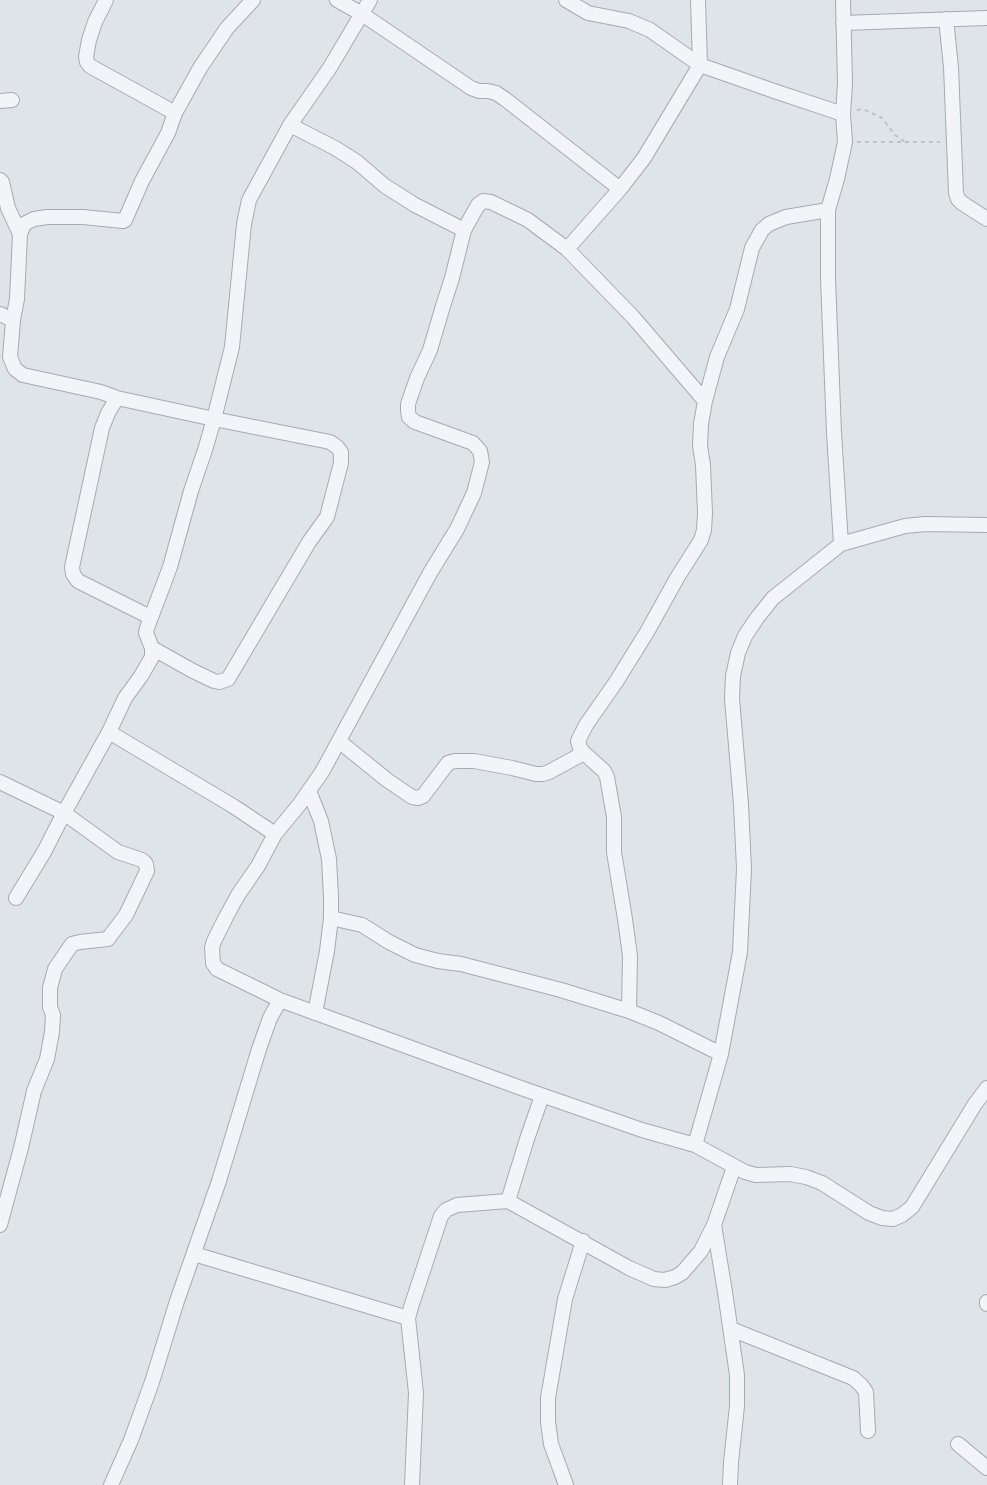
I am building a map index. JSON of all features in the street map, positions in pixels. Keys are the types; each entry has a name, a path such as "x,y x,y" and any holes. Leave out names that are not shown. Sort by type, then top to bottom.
{"street":[{"path":"106,0 95,22 89,40 87,62 90,66 174,113"},
{"path":"152,648 209,679 219,682 228,679 309,542 327,517 339,473 341,452 330,442 117,398 101,392 23,375 15,369 10,357 6,317 17,299 20,234 24,224 34,219 48,217 125,220 142,181 168,133 174,113 222,35 252,0"},
{"path":"337,0 362,14 471,88 496,93 505,99 620,189"},
{"path":"16,898 44,852 109,732 125,698 152,657 152,648 146,633 150,617 170,567 191,491 214,419 232,347 237,282 249,200 290,125 329,69 370,0"},
{"path":"566,0 588,13 630,22 650,30 700,65 843,114"},
{"path":"567,249 592,223 644,158 700,65 698,0"},
{"path":"841,544 834,433 828,279 828,210 845,142 843,114 845,82 843,0"},
{"path":"843,23 987,18"},
{"path":"946,19 951,67 956,193 958,199 987,219"},
{"path":"290,125 335,148 357,162 385,186 416,205 464,230"},
{"path":"0,180 8,208 20,234"},
{"path":"705,401 633,317 567,249 528,220 491,202 484,201 478,205 464,230 452,278 430,350 416,378 408,404 410,417 415,422 473,443 480,451 482,462 474,493 457,529 430,573 340,742 309,791 275,834 258,866 238,895 214,941 212,948 213,963 217,969 280,1000 542,1096 642,1130 695,1145 745,1172 756,1175 790,1174 822,1183 869,1213 882,1218 893,1219 912,1207 975,1104 987,1088"},
{"path":"629,1011 630,956 626,918 614,852 614,817 607,778 604,771 580,748 578,741 586,725 616,682 647,632 701,540 704,530 704,491 700,424 717,357 737,308 752,248 762,230 769,224 786,217 828,210"},
{"path":"117,398 108,412 100,436 72,574 78,581 150,617"},
{"path":"695,1145 721,1054 740,952 744,869 742,804 732,699 733,676 738,653 746,636 756,618 773,598 841,544 905,526 925,524 987,525"},
{"path":"109,732 233,806 275,834"},
{"path":"340,742 387,780 412,797 418,798 423,796 448,763 455,761 474,761 543,774 584,753"},
{"path":"0,782 64,814 118,852 142,860 146,864 147,870 126,915 108,939 72,944 55,969 50,988 52,1032 47,1060 34,1091 10,1193 0,1225"},
{"path":"309,791 321,821 329,860 331,918 327,951 315,1013"},
{"path":"331,918 362,924 389,942 415,955 461,964 561,990 629,1011 659,1023 721,1054"},
{"path":"111,1485 138,1421 220,1181 258,1049 270,1018 280,1000"},
{"path":"508,1201 542,1096"},
{"path":"412,1485 416,1393 408,1318 441,1216 446,1210 458,1205 508,1201 629,1268 654,1279 665,1280 682,1273 701,1251 714,1225 734,1167"},
{"path":"714,1225 737,1375 737,1406 730,1462 730,1485"},
{"path":"566,1485 551,1444 548,1398 565,1299 582,1242"},
{"path":"194,1254 408,1318"},
{"path":"731,1329 853,1378 866,1392 868,1431"},
{"path":"958,1444 987,1468"}],"path":[{"path":"843,114 863,109 882,118 904,142"},
{"path":"845,142 955,142"}]}
